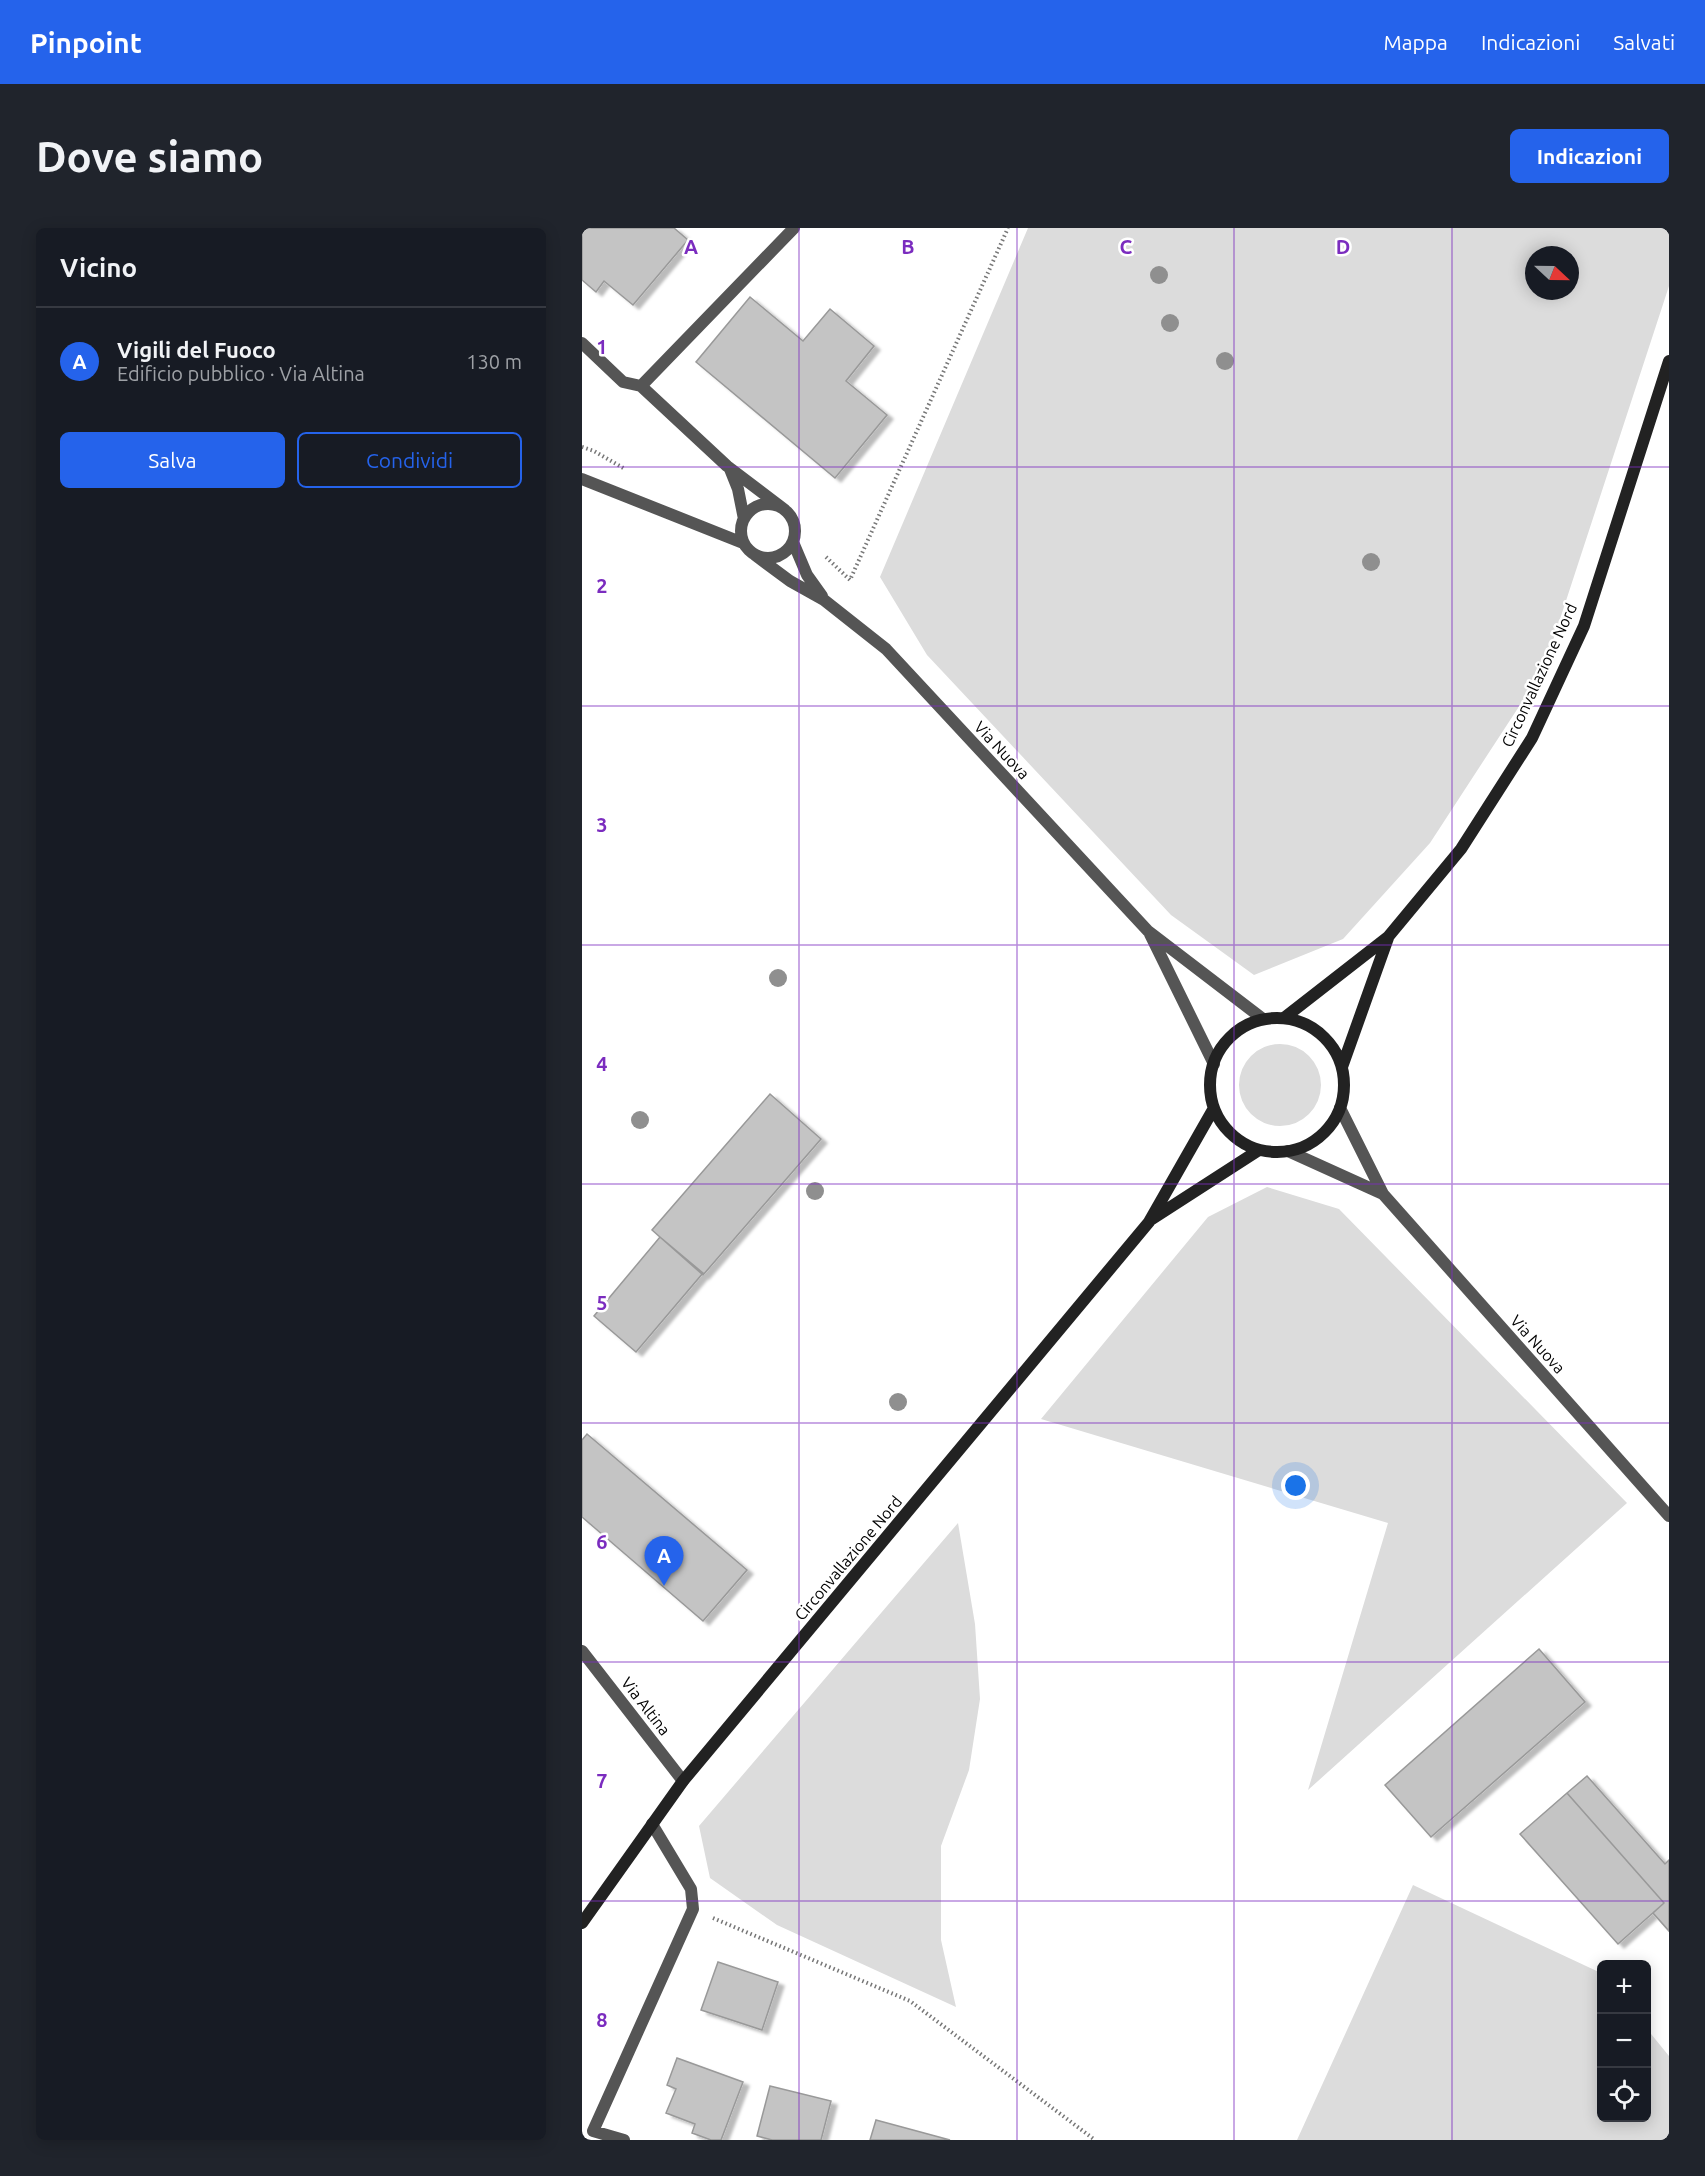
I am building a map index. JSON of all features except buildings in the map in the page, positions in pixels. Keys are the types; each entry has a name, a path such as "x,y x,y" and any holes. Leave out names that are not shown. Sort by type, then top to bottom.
{"street":[{"path":"641,386 794,228"},
{"path":"582,343 623,382 641,386 728,466 785,510 794,525 793,542 788,550 773,558 764,558 755,555 743,543 582,479"},
{"name":"Circonvallazione Nord","path":"1284,1018 1388,937 1461,849 1532,738 1584,626 1669,361"},
{"path":"728,466 736,483 744,519 741,534 743,543"},
{"path":"744,519 751,510 768,504 785,510"},
{"name":"Via Nuova","path":"793,542 807,575 824,600"},
{"name":"Via Nuova","path":"755,555 790,581 824,600 886,650 1148,931 1263,1019"},
{"name":"Via Nuova","path":"1148,931 1214,1064"},
{"name":"Circonvallazione Nord","path":"1342,1067 1388,937"},
{"path":"1284,1018 1303,1023 1320,1033 1334,1049 1342,1067 1344,1087 1340,1108 1332,1124 1320,1137 1305,1146 1288,1151 1259,1150 1240,1141 1225,1127 1214,1108 1210,1086 1214,1064 1225,1043 1242,1028 1263,1019 1284,1018"},
{"name":"Circonvallazione Nord","path":"582,1923 683,1780 1149,1222 1214,1108"},
{"name":"Via Nuova","path":"1340,1108 1383,1194 1669,1516"},
{"name":"Circonvallazione Nord","path":"1149,1222 1259,1150"},
{"name":"Via Nuova","path":"1288,1151 1383,1194"},
{"name":"Via Altina","path":"582,1652 683,1780"},
{"path":"624,2140 593,2131 693,1909 691,1889 652,1824"}],"path":[{"path":"850,580 1008,228"},
{"path":"693,1909 910,2001 1095,2140"}],"shaded area":[{"path":"1028,228 1669,228 1669,286 1544,668 1430,843 1343,939 1254,975 1171,915 927,655 880,577"},
{"path":"1280,1044 1296,1047 1309,1056 1318,1069 1321,1085 1318,1101 1309,1114 1296,1123 1280,1126 1264,1123 1251,1114 1242,1101 1239,1085 1242,1069 1251,1056 1264,1047"},
{"path":"1267,1187 1339,1209 1627,1503 1308,1790 1388,1523 1041,1419 1208,1217"},
{"path":"958,1523 975,1624 980,1699 969,1770 941,1846 941,1940 956,2007 777,1925 710,1878 699,1826"},
{"path":"1413,1885 1597,1971 1597,2122 1651,2122 1651,2034 1669,2056 1669,2140 1297,2140"}],"place":[{"name":"Vigili del Fuoco","path":"664,1586"}]}
